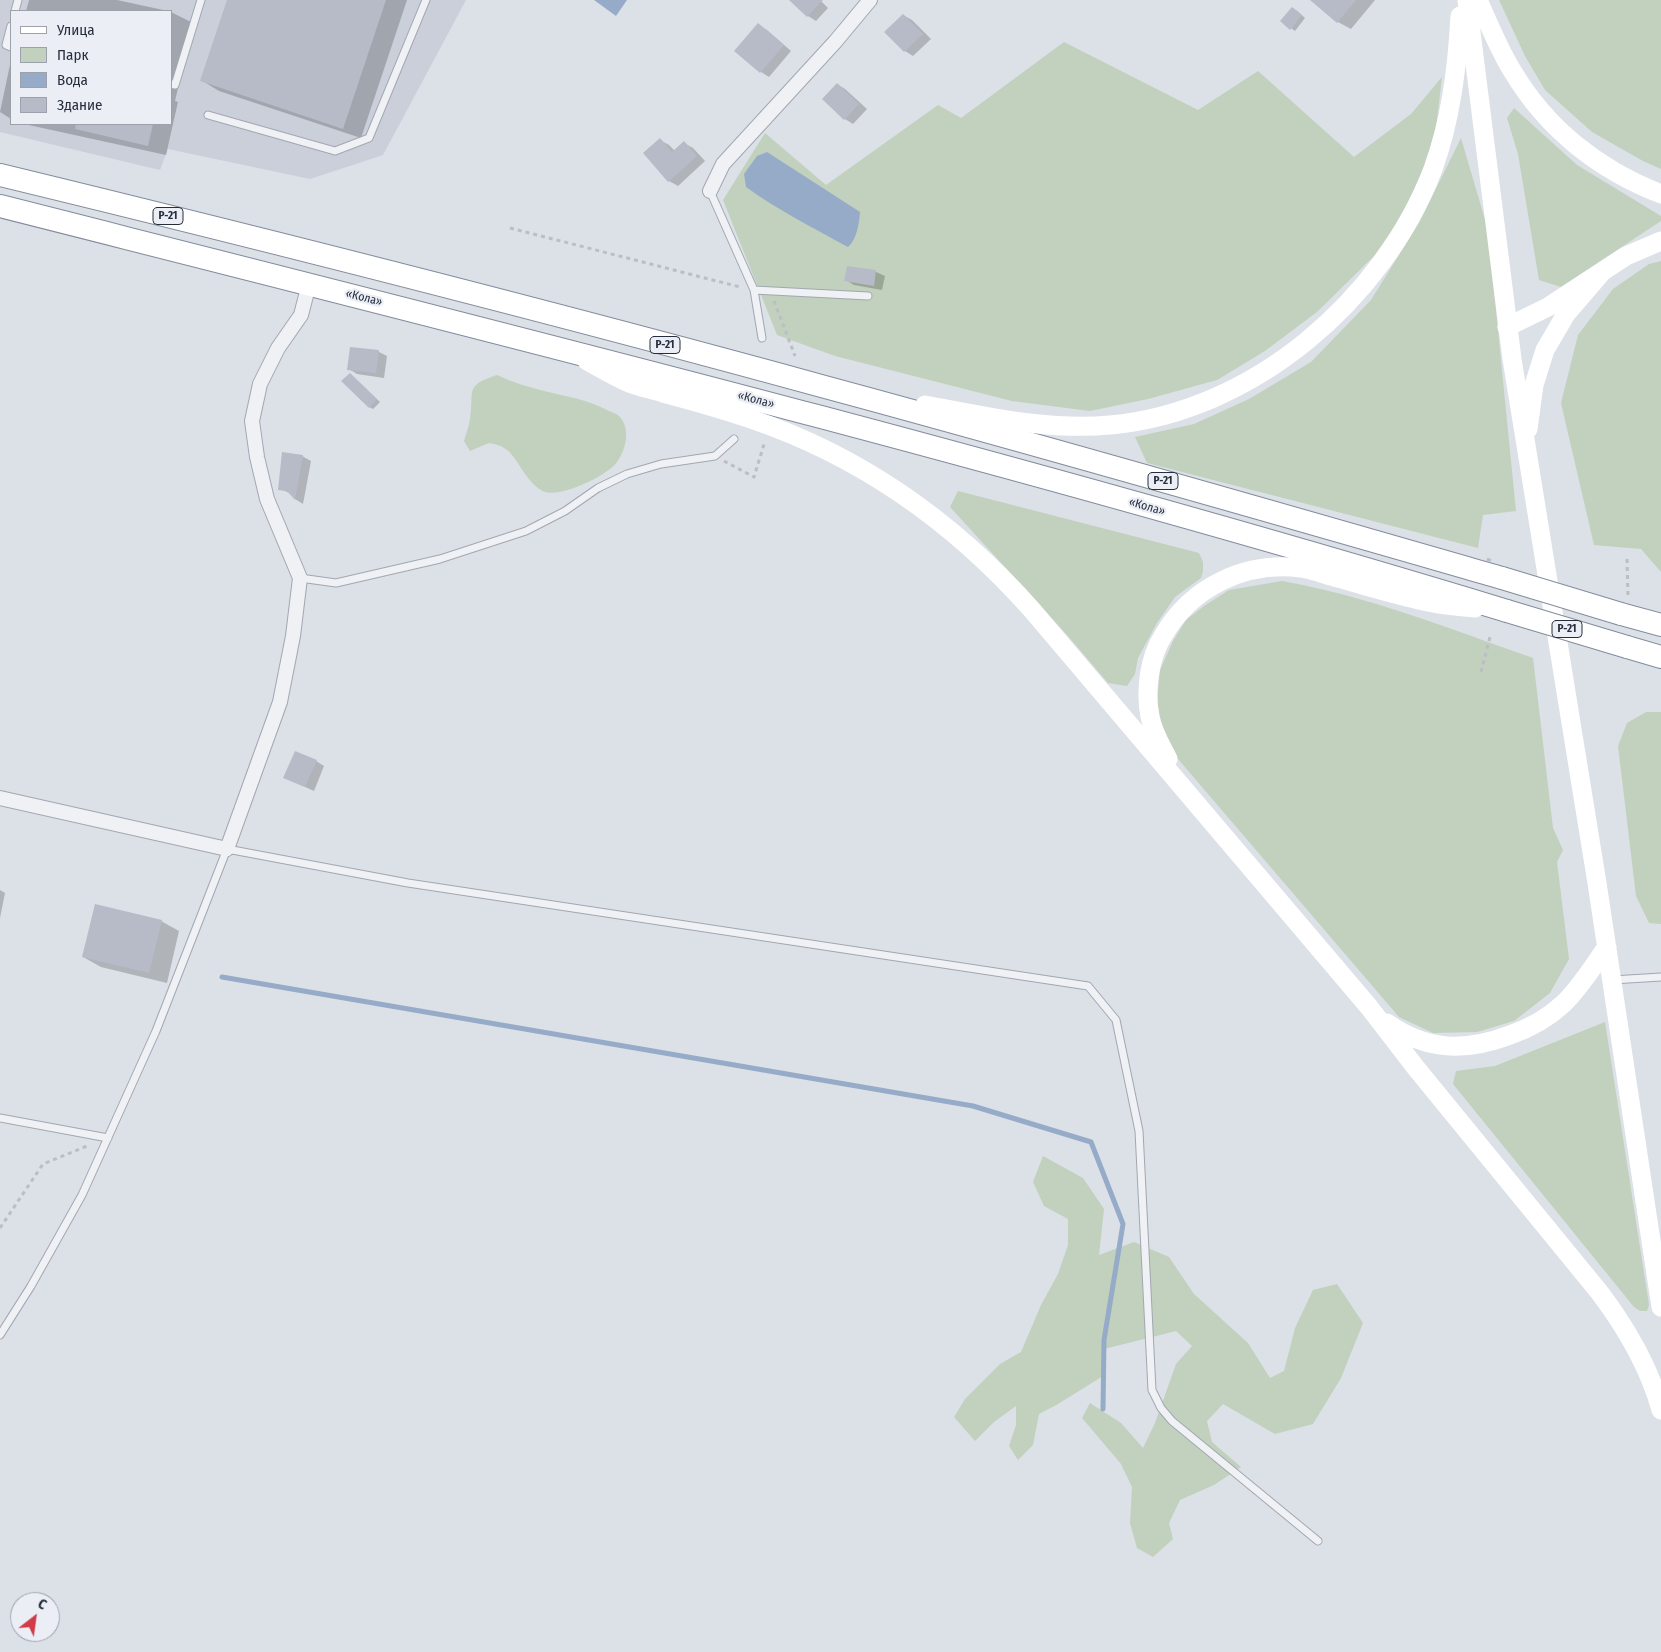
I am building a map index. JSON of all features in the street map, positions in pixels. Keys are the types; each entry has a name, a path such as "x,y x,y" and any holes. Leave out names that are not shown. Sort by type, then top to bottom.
{"highway":[{"name":"Р-21","path":"0,175 248,235 823,386 1133,472 1502,578 1625,608 1661,625"},
{"name":"«Кола»","path":"0,206 563,349 1031,475 1380,573 1507,611"},
{"name":"Р-21","path":"1507,611 1661,657"}],"main road":[{"path":"823,386 1038,424 1093,426 1128,423 1168,414 1207,400 1263,373 1302,346 1343,308 1384,259 1414,210 1432,171 1448,121 1456,76 1461,0"},
{"path":"1467,0 1507,327 1607,946 1661,1307"},
{"path":"1478,0 1512,71 1533,102 1556,128 1595,159 1618,173 1661,194"},
{"path":"1507,327 1548,307 1626,256 1661,242"},
{"path":"1526,445 1534,385 1545,350 1566,314 1602,272"},
{"path":"563,349 628,383 751,419 804,440 854,463 918,504 967,543 1010,585 1181,784 1369,1008 1614,1312 1637,1348 1655,1390 1661,1410"},
{"path":"1181,784 1149,715 1149,676 1153,658 1167,628 1187,603 1213,584 1238,574 1268,567 1302,568 1421,601 1447,606 1507,611"},
{"path":"1369,1008 1401,1033 1435,1045 1461,1047 1498,1040 1524,1030 1556,1010 1572,994 1607,946"}],"street":[{"path":"710,191 723,164 835,42 870,0"},
{"path":"0,798 227,849 280,702 293,636 300,578 267,498 257,457 252,421 260,384 278,348 300,315 309,284"}],"lane":[{"path":"172,84 175,85 201,0"},
{"path":"208,115 335,151 369,138 426,0"},
{"path":"10,30 6,45 10,46"},
{"path":"710,191 754,290 762,338"},
{"path":"754,290 868,296"},
{"path":"300,578 336,583 440,559 526,531 565,511 598,488 627,474 661,464 715,456 734,439"},
{"path":"0,1336 31,1286 82,1195 156,1031 227,849 408,883 1088,986 1116,1020 1139,1131 1152,1390 1161,1408 1172,1422 1318,1541"},
{"path":"1612,980 1661,977"},
{"path":"0,1118 108,1138"}],"path":[{"path":"510,228 754,290"},
{"path":"770,291 795,356"},
{"path":"715,456 754,477 762,450"},
{"path":"1625,608 1627,559"},
{"path":"1481,672 1490,637"},
{"path":"0,1228 43,1164 108,1138"}],"shaded area":[{"path":"0,0 466,0 383,155 310,179 168,149 160,170 0,132"}],"green space":[{"path":"1499,0 1661,0 1661,169 1592,132 1545,90 1525,56"},
{"path":"1064,42 1198,110 1258,71 1354,157 1411,114 1442,77 1436,129 1420,185 1399,221 1374,256 1317,312 1265,351 1217,380 1148,399 1090,411 1012,401 835,356 777,335 723,200 765,133 826,185 938,105 961,118"},
{"path":"1514,108 1577,165 1661,216 1661,221 1561,287 1539,280 1518,154 1507,118"},
{"path":"1461,138 1488,230 1516,511 1483,515 1478,548 1147,463 1135,437 1194,424 1249,399 1311,362 1371,300 1420,221"},
{"path":"1661,261 1661,572 1641,549 1594,545 1561,403 1578,335 1613,289 1649,264"},
{"path":"497,375 532,388 585,401 618,415 625,427 626,439 623,451 617,462 612,468 584,484 553,493 545,492 532,483 509,451 502,447 489,443 470,451 464,441 470,419 473,391 479,383"},
{"path":"958,491 1199,553 1203,562 1201,578 1175,597 1157,623 1138,658 1135,674 1127,686 1108,683 1068,636 950,507"},
{"path":"1282,581 1314,587 1377,604 1533,658 1553,828 1563,850 1557,862 1569,959 1550,993 1514,1021 1477,1032 1433,1033 1399,1017 1166,745 1157,702 1160,670 1173,641 1186,620 1229,590"},
{"path":"1646,712 1661,712 1661,924 1649,923 1636,896 1618,746 1627,723"},
{"path":"1605,1022 1649,1305 1647,1311 1640,1311 1634,1307 1453,1084 1456,1071 1495,1066"},
{"path":"1043,1156 1083,1178 1104,1209 1099,1255 1134,1242 1169,1257 1194,1294 1248,1343 1270,1378 1284,1371 1295,1328 1313,1290 1337,1284 1363,1323 1341,1378 1313,1424 1275,1434 1223,1404 1207,1421 1212,1442 1241,1467 1214,1485 1180,1500 1169,1523 1173,1539 1153,1557 1137,1548 1130,1523 1132,1487 1121,1464 1082,1418 1090,1403 1121,1423 1143,1448 1155,1423 1176,1364 1192,1346 1176,1331 1104,1349 1103,1376 1039,1414 1033,1445 1018,1460 1009,1446 1016,1425 1016,1406 994,1422 975,1441 954,1417 965,1399 1000,1364 1021,1352 1041,1305 1058,1274 1068,1245 1068,1219 1044,1206 1033,1182"}],"water":[{"path":"594,0 627,0 616,16"},
{"path":"767,152 860,212 855,236 848,247 783,211 746,187 744,174 757,156"}],"building":[{"path":"227,0 386,0 343,129 200,81"},
{"path":"789,0 823,0 807,17"},
{"path":"1310,0 1356,0 1337,23"},
{"path":"1292,7 1302,15 1290,30 1280,21"},
{"path":"903,14 923,34 904,52 884,32"},
{"path":"758,23 784,45 760,73 734,51"},
{"path":"837,83 859,104 844,120 822,99"},
{"path":"76,125 153,125 148,146 75,129"},
{"path":"660,138 672,152 684,141 697,156 668,182 643,153"},
{"path":"847,266 876,270 874,286 844,281"},
{"path":"350,347 379,350 376,373 347,370"},
{"path":"350,373 377,399 369,408 341,381"},
{"path":"282,452 303,455 295,500 287,491 278,490"},
{"path":"295,751 317,760 305,787 283,778"},
{"path":"95,904 162,920 149,973 82,957"}],"waterway":[{"path":"222,977 973,1106 1091,1142 1123,1224 1104,1340 1103,1409"}]}
